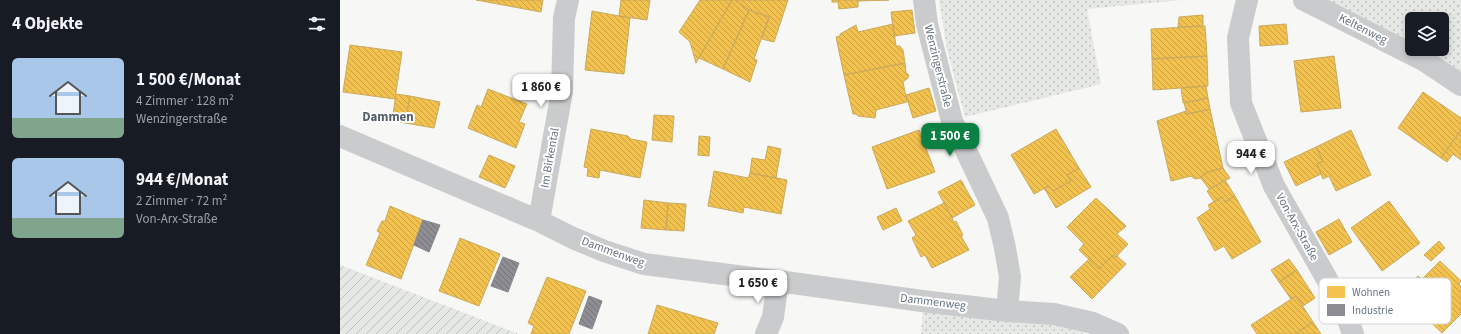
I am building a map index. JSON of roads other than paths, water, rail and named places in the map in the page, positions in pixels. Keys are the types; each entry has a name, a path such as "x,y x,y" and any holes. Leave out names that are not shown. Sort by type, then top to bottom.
{"street":[{"name":"Im Birkental","path":"539,221 562,91 564,18 568,0"},
{"name":"Wenzingerstraße","path":"924,0 927,24 952,121 1000,225 1006,248 1010,277 1007,311"},
{"name":"Von-Arx-Straße","path":"1247,0 1238,38 1241,103 1274,186 1326,278"},
{"name":"Keltenweg","path":"1304,0 1426,61 1461,85"},
{"name":"Dammenweg","path":"340,136 539,221 604,251 644,264 1007,311 1054,314 1094,323 1118,334"},
{"path":"766,334 773,318 778,281"},
{"name":"Von-Arx-Straße","path":"1350,324 1353,334"}],"district":[{"name":"Dammen","path":"388,117"}]}
